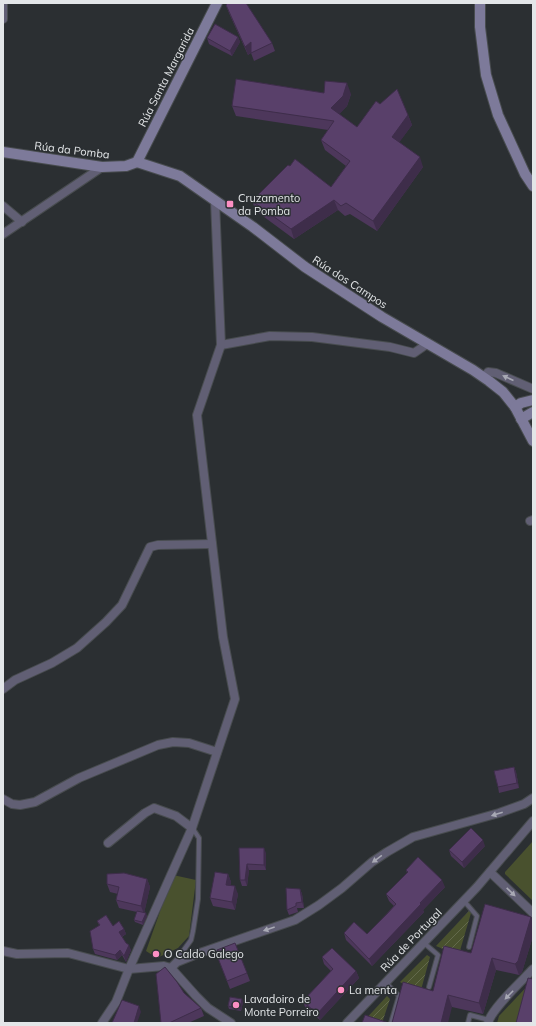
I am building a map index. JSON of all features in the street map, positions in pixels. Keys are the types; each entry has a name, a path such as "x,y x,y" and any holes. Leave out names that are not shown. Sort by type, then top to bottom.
{"street":[{"path":"3,19 4,3"},
{"name":"Rúa Santa Margarida","path":"137,162 217,3"},
{"path":"480,3 480,27 486,75 498,114 525,174 533,186"},
{"name":"Rúa da Pomba","path":"3,152 102,167 126,166 137,162"},
{"name":"Rúa dos Campos","path":"137,162 180,176 253,227 305,267 382,317 484,377 503,392 515,407 533,441"},
{"path":"3,234 102,167"},
{"path":"102,1023 116,1002 129,969 192,828 235,699 223,637 197,415 221,345 215,201"},
{"path":"3,206 22,222"},
{"path":"221,345 270,336 312,337 390,347 414,354 427,344"},
{"path":"484,377 488,372 496,372 533,389"},
{"path":"515,407 521,403 533,400"},
{"path":"522,419 533,412"},
{"path":"3,689 15,680 52,663 78,648 106,622 122,605 150,547 158,545 212,544"},
{"path":"3,799 12,804 20,805 35,802 79,778 158,745 173,742 189,743 217,752"},
{"path":"171,968 177,962 295,920 342,888 372,862 413,837 499,814 524,804 533,798"},
{"path":"108,843 145,813 154,808 176,816 192,828"},
{"path":"533,821 490,872 533,913"},
{"name":"Rúa de Portugal","path":"347,1023 490,872"},
{"path":"3,951 17,954 68,952 129,969 164,966 171,968 208,1008 231,1023"},
{"path":"489,1021 497,1007 533,969"}],"lane":[{"path":"171,968 191,940 194,931 198,899 199,838 192,828"},
{"path":"464,901 478,916 469,947"},
{"path":"423,943 438,955 429,986"},
{"path":"386,982 399,996 391,1023"},
{"path":"468,1023 470,1015 489,1021"}],"green space":[{"path":"533,841 533,901 505,874 505,872"},
{"path":"173,875 196,880 189,936 178,948 157,958 146,951"},
{"path":"469,911 471,913 459,954 436,946"},
{"path":"427,955 430,957 421,990 408,987 400,982"},
{"path":"533,980 533,1023 497,1023 499,1016"},
{"path":"387,996 390,999 382,1023 362,1023"}],"building":[{"path":"228,3 246,3 272,43 251,53 251,42 245,47 226,5"},
{"path":"215,24 238,37 230,51 207,38"},
{"path":"236,79 324,93 325,81 347,83 343,96 331,108 357,127 376,101 380,104 397,89 408,115 392,137 420,157 373,221 346,203 341,206 334,200 291,229 252,201 288,165 290,166 295,159 331,187 350,161 321,140 334,121 232,106"},
{"path":"514,767 517,783 498,787 494,771"},
{"path":"471,828 483,840 462,862 449,850"},
{"path":"239,848 264,848 264,865 247,864 245,880 240,880"},
{"path":"418,857 442,880 369,959 344,933 354,922 367,934 387,914 396,904 386,894 408,872 406,870"},
{"path":"215,872 228,874 226,885 235,886 232,902 210,898"},
{"path":"124,873 147,879 141,906 116,900 119,887 107,884 107,874"},
{"path":"286,888 300,889 302,902 296,903 296,906 287,910"},
{"path":"485,904 531,917 518,961 515,964 492,958 479,1003 448,995 441,1023 392,1023 403,982 433,991 444,946 471,953"},
{"path":"137,911 146,913 142,922 134,920"},
{"path":"106,915 113,926 119,921 124,929 119,932 129,945 124,956 120,950 115,955 93,949 90,931 100,925 97,921"},
{"path":"235,943 247,973 227,981 218,958 221,957 217,950"},
{"path":"332,948 356,971 317,1014 303,1001 333,969 322,957"},
{"path":"165,967 184,993 201,1008 169,1023 161,1023 156,974"},
{"path":"528,978 533,979 533,1023 516,1023"},
{"name":"Lavadoiro de Monte Porreiro","path":"230,997 242,999 240,1009 228,1006"},
{"path":"122,1000 139,1006 134,1023 112,1023"},
{"path":"365,1015 389,1023 362,1023"}],"place":[{"name":"Cruzamento da Pomba","path":"230,204"},
{"name":"O Caldo Galego","path":"156,954"},
{"name":"La menta","path":"341,990"},
{"name":"Lavadoiro de Monte Porreiro","path":"236,1005"}]}
